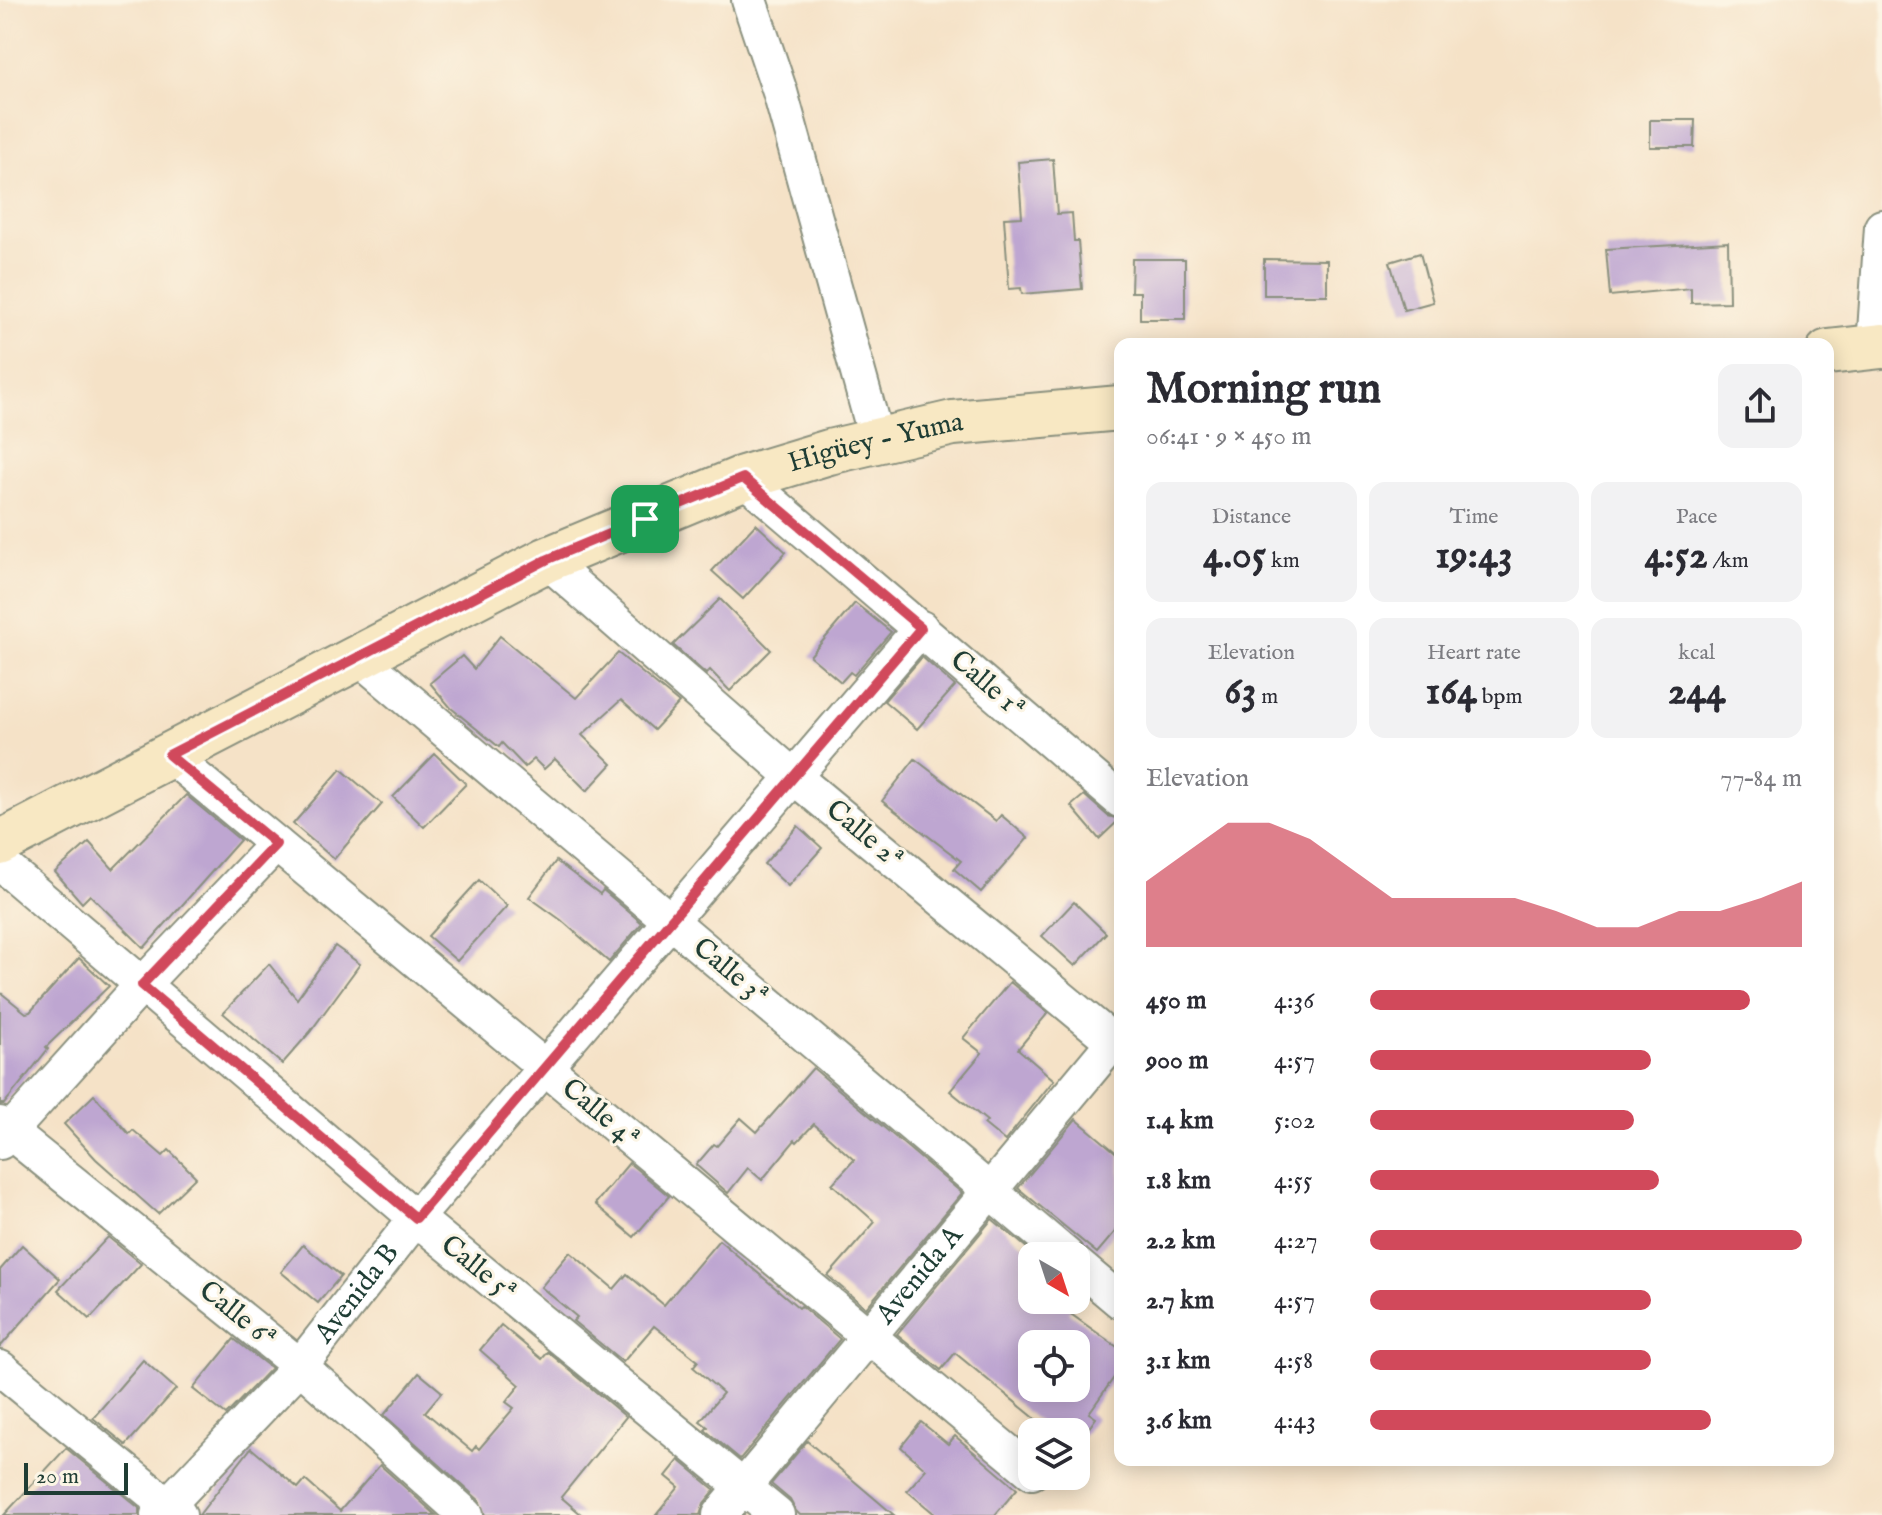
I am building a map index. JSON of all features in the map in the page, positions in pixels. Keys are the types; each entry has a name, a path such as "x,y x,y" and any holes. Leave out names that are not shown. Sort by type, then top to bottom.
{"main road":[{"path":"1834,351 1878,347"},
{"name":"Higüey - Yuma","path":"0,843 546,560 743,478 953,423 1114,414"}],"street":[{"path":"749,0 780,92 877,441"},
{"path":"1878,347 1882,227"},
{"name":"Calle 1ª","path":"743,478 1114,795"},
{"name":"Calle 2ª","path":"546,560 794,777 1114,1036"},
{"name":"Avenida B","path":"168,1511 300,1366 416,1218 921,628"},
{"name":"Calle 3ª","path":"358,657 1050,1242"},
{"name":"Calle 4ª","path":"169,755 1018,1461"},
{"path":"3,1133 276,844"},
{"name":"Calle 5ª","path":"0,863 416,1218 777,1515"},
{"name":"Avenida A","path":"720,1515 1114,1042"},
{"name":"Calle 6ª","path":"3,1133 300,1366 466,1515"},
{"path":"1090,1276 1114,1296"},
{"path":"0,1368 168,1511"}],"building":[{"path":"1650,120 1695,120 1694,147 1650,147"},
{"path":"1053,159 1057,214 1072,213 1082,289 1022,294 1021,288 1009,289 1004,218 1022,217 1018,162"},
{"path":"1728,242 1729,302 1691,303 1691,288 1610,296 1606,249"},
{"path":"1420,253 1433,302 1404,310 1390,262"},
{"path":"1132,259 1185,259 1185,319 1140,319 1140,292 1131,292"},
{"path":"1264,259 1327,260 1327,295 1264,295"},
{"path":"756,524 786,552 743,599 712,571"},
{"path":"720,599 771,650 730,691 710,670 706,674 673,645"},
{"path":"855,603 891,632 854,675 850,672 841,682 810,656"},
{"path":"500,636 576,698 618,653 679,703 654,730 621,700 582,735 612,764 587,791 555,759 544,769 534,759 525,767 502,743 499,747 451,708 430,683 462,656 474,669"},
{"path":"922,657 955,686 917,729 884,701"},
{"path":"435,754 466,784 424,827 393,797"},
{"path":"915,759 996,821 1001,815 1028,838 981,892 954,869 961,861 882,801"},
{"path":"341,769 382,804 334,859 293,824"},
{"path":"186,795 240,840 144,948 90,895 82,903 55,872 89,842 113,869"},
{"path":"1084,795 1114,818 1114,825 1099,839 1071,806"},
{"path":"798,826 822,848 788,886 764,864"},
{"path":"556,861 600,894 603,890 642,923 609,962 529,897"},
{"path":"479,880 507,906 457,961 428,936"},
{"path":"1074,902 1106,933 1075,966 1042,936"},
{"path":"335,946 360,964 282,1064 223,1013 269,964 297,999"},
{"path":"79,958 109,986 46,1047 48,1049 4,1104 0,1104 0,992 26,1013 30,1012"},
{"path":"1010,982 1048,1013 1018,1049 1054,1080 1005,1141 984,1124 987,1121 950,1091 982,1053 963,1038"},
{"path":"813,1068 962,1193 866,1308 828,1276 875,1222 832,1184 854,1160 814,1124 797,1142 795,1140 762,1180 748,1168 728,1193 696,1165 741,1118 757,1132"},
{"path":"94,1095 129,1134 133,1130 163,1156 169,1150 196,1177 158,1214 96,1159 64,1124"},
{"path":"1076,1119 1114,1151 1114,1233 1097,1253 1090,1247 1090,1242 1084,1242 1018,1188"},
{"path":"629,1163 669,1196 634,1237 595,1204"},
{"path":"992,1219 1020,1242 1018,1314 1071,1314 1114,1345 1114,1378 1089,1413 1096,1418 1090,1426 1090,1418 1034,1418 955,1353 941,1370 897,1334"},
{"path":"108,1237 141,1264 90,1319 58,1290"},
{"path":"719,1240 840,1339 740,1459 705,1430 708,1427 700,1421 723,1393 693,1367 698,1361 654,1326 623,1362 573,1321 577,1317 541,1287 570,1252 614,1289 627,1274 664,1305"},
{"path":"22,1245 60,1279 0,1347 0,1270"},
{"path":"303,1245 341,1276 318,1303 281,1272"},
{"path":"501,1325 542,1359 548,1352 626,1417 561,1497 582,1515 485,1515 479,1500 384,1415 419,1373 442,1392 425,1412 472,1451 476,1446 479,1449 514,1408 506,1402 520,1385 480,1350"},
{"path":"234,1339 271,1368 226,1415 193,1389"},
{"path":"143,1360 176,1389 126,1445 93,1418"},
{"path":"921,1422 948,1444 955,1436 1017,1489 995,1515 936,1515 907,1491 926,1469 901,1447"},
{"path":"807,1441 894,1515 800,1515 790,1500 771,1484"},
{"path":"66,1448 139,1508 139,1515 4,1515"},
{"path":"251,1448 298,1488 305,1480 340,1511 380,1465 436,1515 199,1515"},
{"path":"679,1460 715,1490 704,1503 700,1515 656,1515 679,1487 666,1476"}],"route":[{"path":"743,478 921,628 416,1218 142,985 276,844 169,755 546,560 645,519 743,478"}]}
